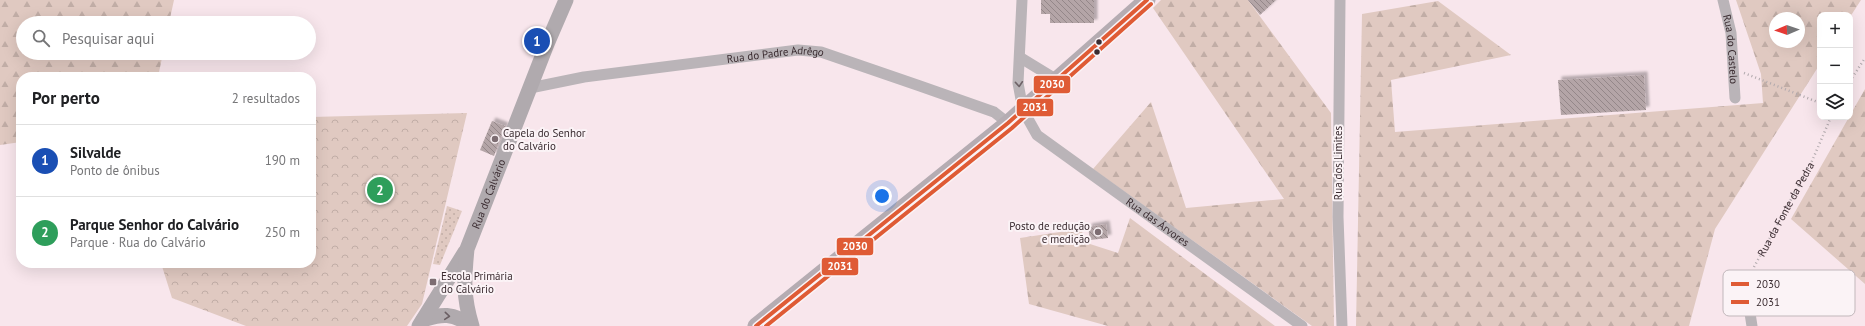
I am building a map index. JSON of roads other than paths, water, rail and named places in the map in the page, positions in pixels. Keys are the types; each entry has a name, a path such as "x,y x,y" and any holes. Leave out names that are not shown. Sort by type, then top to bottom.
{"main road":[{"name":"Rua do Calvário","path":"472,326 467,308 464,281 467,249 566,0"},
{"path":"756,326 1008,123 1147,0"},
{"path":"421,323 467,249"},
{"path":"421,323 437,315 451,315 462,320 468,326"}],"street":[{"name":"Rua das Árvores","path":"1022,0 1021,58 1018,83 1023,110 1037,135 1302,326"},
{"name":"Rua dos Limites","path":"1340,0 1338,217 1342,326"},
{"name":"Rua do Castelo","path":"1723,0 1731,33 1735,98"},
{"name":"Rua do Padre Adrêgo","path":"530,88 584,77 798,50 821,52 920,86 994,112 1008,123"},
{"path":"1021,58 1057,80"},
{"path":"1750,316 1752,326"}],"place":[{"name":"Silvalde","path":"537,41"},
{"name":"Capela do Senhor do Calvário","path":"495,139"},
{"name":"Parque Senhor do Calvário","path":"380,190"},
{"name":"Posto de redução e medição","path":"1098,232"},
{"name":"Escola Primária do Calvário","path":"433,282"}]}
